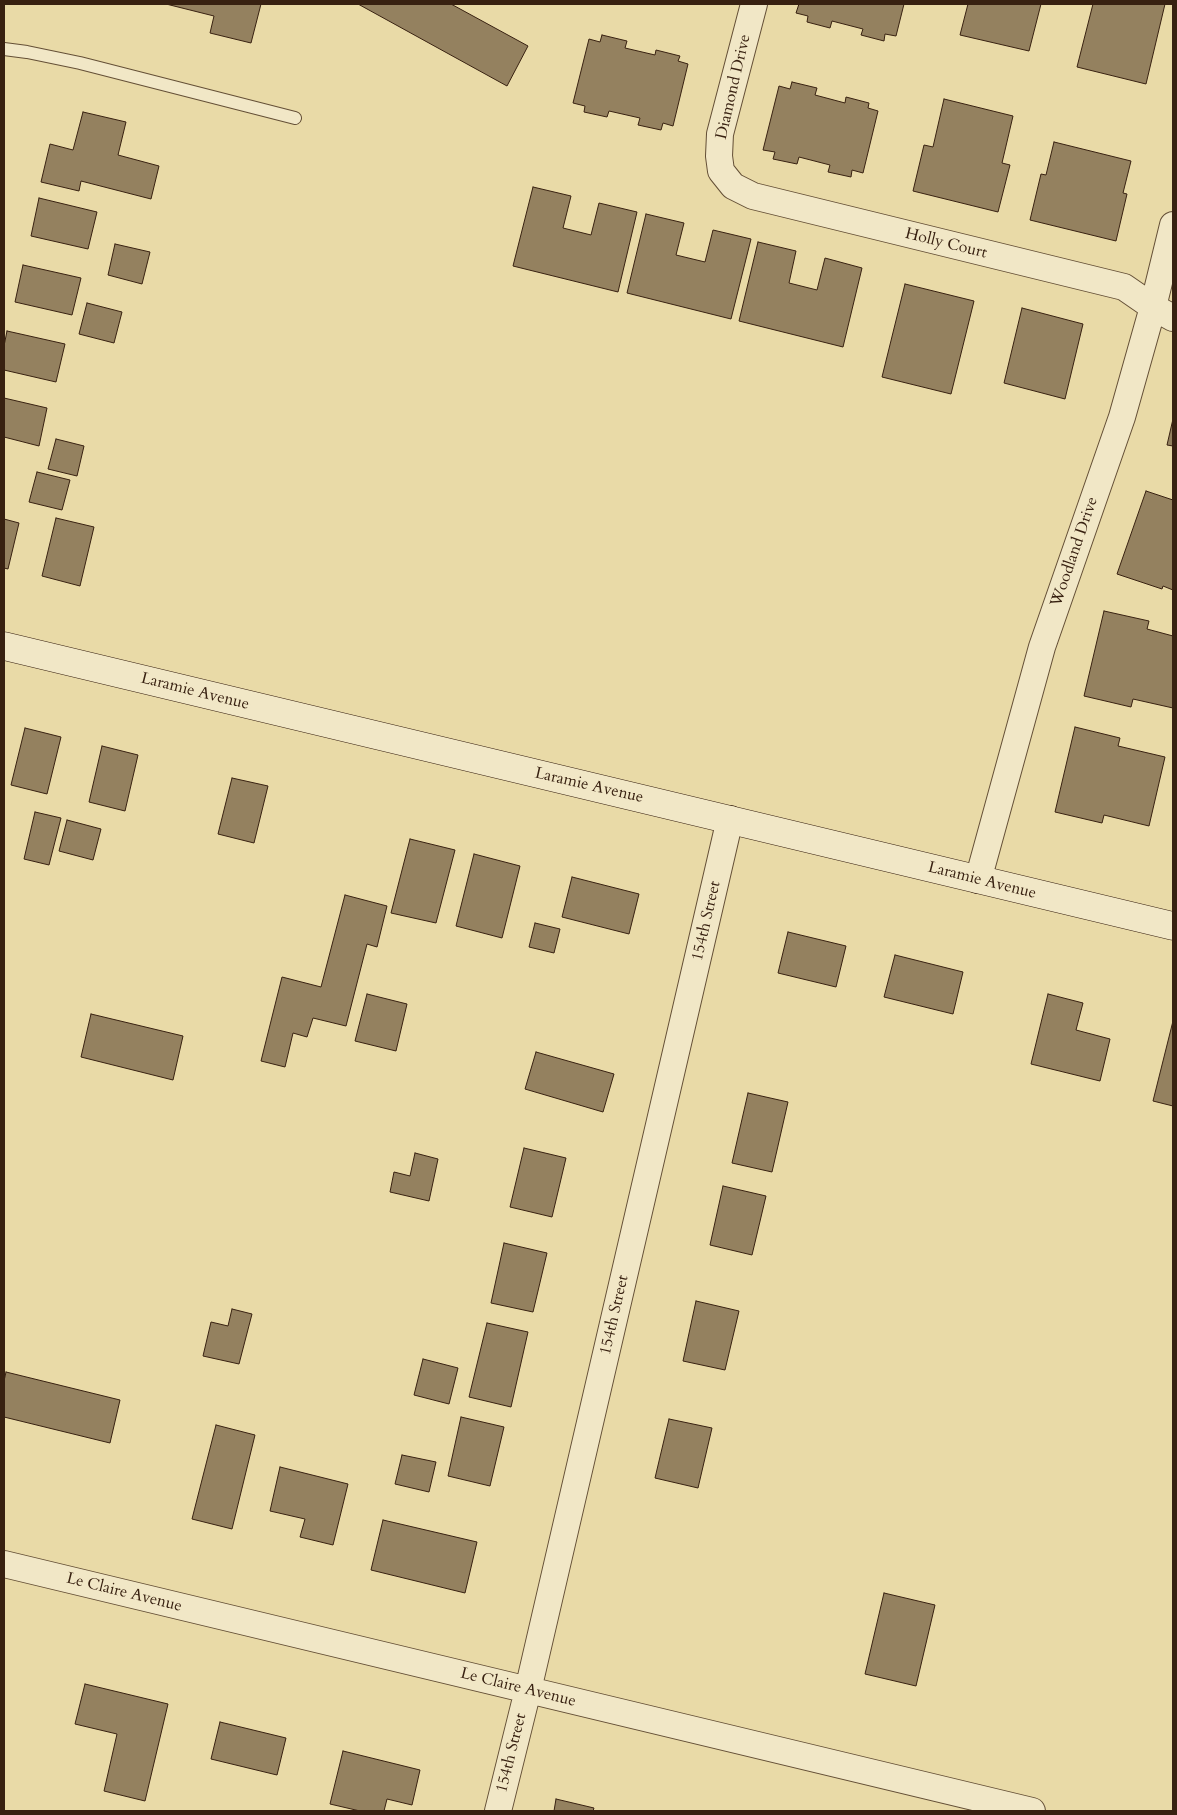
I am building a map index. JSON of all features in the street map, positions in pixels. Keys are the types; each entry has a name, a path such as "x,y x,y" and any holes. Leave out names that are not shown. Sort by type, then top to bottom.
{"street":[{"name":"Diamond Drive","path":"721,171 719,156 720,134 754,4"},
{"name":"Holly Court","path":"721,171 733,186 753,196 1124,287 1163,312"},
{"name":"Woodland Drive","path":"978,880 1042,646 1122,417 1163,312 1173,225"},
{"name":"Laramie Avenue","path":"4,646 1173,926"},
{"name":"154th Street","path":"498,1811 528,1690 730,819"},
{"name":"Le Claire Avenue","path":"4,1564 1032,1811"}],"lane":[{"path":"4,49 80,63 295,118"}],"building":[{"path":"166,4 261,4 251,43 210,33 214,16"},
{"path":"358,4 451,4 528,46 507,86"},
{"path":"799,4 904,4 896,36 885,34 884,41 861,35 863,29 832,21 830,28 807,22 808,16 796,13"},
{"path":"968,4 1041,4 1029,51 960,35"},
{"path":"1093,4 1165,4 1146,84 1077,67"},
{"path":"602,35 627,41 625,48 655,55 656,50 680,56 678,61 688,64 673,126 663,123 661,130 638,125 640,118 609,111 607,117 584,112 585,106 573,103 589,39 600,42"},
{"path":"792,82 817,88 815,95 845,103 846,97 869,103 868,108 878,111 863,173 852,170 851,177 828,172 830,165 799,157 797,164 773,159 775,152 763,150 779,86 790,89"},
{"path":"944,99 1013,116 1002,163 1010,165 998,212 913,191 924,145 933,147"},
{"path":"83,112 126,122 118,155 159,166 151,199 81,181 79,191 41,182 50,144 73,150"},
{"path":"1054,142 1131,161 1123,193 1127,194 1116,241 1030,220 1041,174 1046,175"},
{"path":"533,187 571,196 563,228 591,235 599,203 637,212 618,292 513,266"},
{"path":"39,198 97,212 88,249 31,236"},
{"path":"646,214 684,223 676,255 705,262 713,230 751,239 731,319 627,293"},
{"path":"758,242 796,251 789,283 817,290 825,258 862,268 843,347 739,321"},
{"path":"115,244 150,252 142,284 108,275"},
{"path":"23,265 81,278 72,315 15,302"},
{"path":"905,284 974,301 951,394 882,377"},
{"path":"87,303 122,312 114,343 79,334"},
{"path":"1022,308 1083,324 1065,399 1004,383"},
{"path":"7,331 65,344 56,382 4,370 4,346"},
{"path":"4,398 47,408 39,446 4,437"},
{"path":"1173,419 1173,446 1167,445"},
{"path":"56,439 84,446 77,476 48,469"},
{"path":"37,472 70,480 62,510 29,502"},
{"path":"1146,491 1173,500 1173,590 1163,586 1162,589 1117,574"},
{"path":"56,518 94,527 80,586 42,576"},
{"path":"4,519 19,523 8,569 4,568"},
{"path":"1104,611 1149,621 1147,629 1173,636 1173,708 1133,699 1131,707 1084,696"},
{"path":"1075,727 1120,738 1118,746 1165,757 1149,826 1104,815 1102,823 1055,812"},
{"path":"25,728 61,737 47,794 11,785"},
{"path":"102,746 138,755 125,811 89,802"},
{"path":"232,778 268,786 254,843 218,834"},
{"path":"35,812 61,818 49,865 24,859"},
{"path":"67,820 101,829 93,860 59,851"},
{"path":"410,839 455,850 436,923 391,913"},
{"path":"474,854 520,866 502,938 456,926"},
{"path":"572,877 639,894 629,934 562,917"},
{"path":"345,895 387,906 377,947 367,944 346,1026 313,1018 307,1037 293,1033 285,1067 261,1061 282,977 321,987"},
{"path":"535,923 560,929 554,953 529,947"},
{"path":"788,932 846,946 836,987 778,973"},
{"path":"895,955 963,972 953,1014 884,997"},
{"path":"367,994 407,1004 396,1051 355,1041"},
{"path":"1048,994 1083,1003 1076,1030 1110,1039 1100,1081 1031,1064"},
{"path":"91,1014 183,1036 173,1080 81,1057"},
{"path":"1173,1021 1173,1106 1153,1101"},
{"path":"536,1052 614,1074 603,1112 525,1089"},
{"path":"748,1093 788,1102 772,1172 732,1163"},
{"path":"524,1148 566,1158 552,1217 510,1207"},
{"path":"415,1153 438,1159 429,1201 390,1192 394,1172 410,1176"},
{"path":"723,1186 766,1196 752,1255 710,1245"},
{"path":"504,1243 547,1253 533,1312 491,1303"},
{"path":"696,1301 739,1311 725,1370 683,1361"},
{"path":"232,1309 252,1314 239,1364 203,1356 211,1322 228,1326"},
{"path":"487,1323 528,1332 511,1407 469,1397"},
{"path":"423,1359 458,1368 449,1404 414,1395"},
{"path":"6,1372 120,1400 110,1443 4,1417 4,1381"},
{"path":"461,1417 504,1427 490,1486 448,1476"},
{"path":"669,1419 712,1428 698,1488 655,1478"},
{"path":"216,1425 255,1435 232,1529 192,1519"},
{"path":"402,1455 436,1462 429,1492 395,1484"},
{"path":"280,1467 348,1484 333,1545 300,1537 305,1519 270,1511"},
{"path":"383,1520 477,1542 465,1593 371,1570"},
{"path":"884,1593 935,1605 916,1686 865,1674"},
{"path":"85,1684 168,1704 145,1801 104,1791 117,1734 75,1724"},
{"path":"220,1722 286,1738 277,1775 211,1759"},
{"path":"343,1751 420,1770 412,1805 387,1799 384,1811 360,1811 330,1804"},
{"path":"556,1799 594,1808 593,1811 554,1811"}]}
